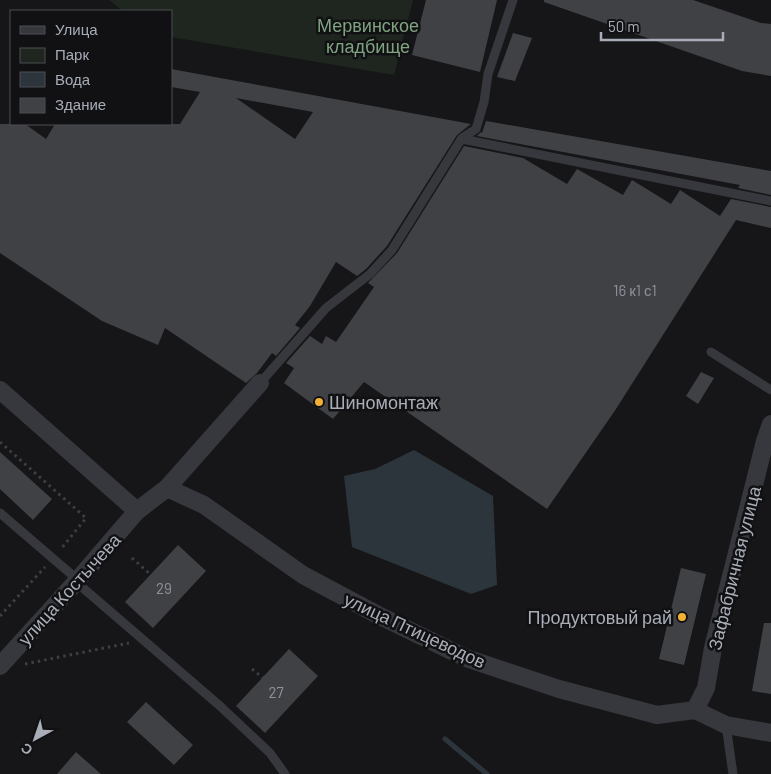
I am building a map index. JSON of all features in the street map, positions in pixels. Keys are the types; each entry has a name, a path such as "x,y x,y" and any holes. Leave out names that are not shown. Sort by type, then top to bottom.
{"street":[{"name":"улица Костычева","path":"0,666 137,511 167,488 260,382"},
{"path":"0,390 137,511"},
{"name":"Зафабричная улица","path":"695,710 706,688 713,648 769,436"},
{"name":"улица Птицеводов","path":"167,488 204,506 304,575 378,615 466,658 559,689 656,715 695,710"},
{"path":"695,710 726,724 771,733"}],"lane":[{"path":"260,382 326,308 370,274 392,250 462,139 476,128 484,102 488,74 513,0"},
{"path":"462,139 771,200"},
{"path":"711,352 771,390"},
{"path":"0,513 270,753 285,774"},
{"path":"726,724 733,774"}],"path":[{"path":"0,442 86,518 53,559 0,616"},
{"path":"132,558 151,574"},
{"path":"19,665 144,640"},
{"path":"252,669 262,678"}],"green space":[{"name":"Мервинское кладбище","path":"109,0 413,0 394,75 172,37 172,10 122,10"}],"water":[{"path":"414,450 493,496 497,585 471,594 352,547 344,476 375,469"}],"building":[{"path":"426,0 497,0 480,72 412,55"},
{"path":"544,0 693,0 761,23 771,24 771,76 742,71 544,2"},
{"path":"513,33 532,38 515,81 497,77"},
{"path":"172,69 471,124 457,135 387,246 357,276 336,262 310,306 295,325 300,328 276,356 272,353 257,373 246,383 165,328 158,345 102,321 0,253 0,124 26,125 46,139 54,125 180,124 200,92 172,87","holes":["236,98 313,112 295,139"]},
{"path":"486,121 771,171 771,195 738,188 740,185 477,136 482,133"},
{"path":"464,146 523,158 567,184 577,169 623,195 632,180 671,204 680,190 720,216 731,199 771,207 771,228 736,220 616,409 547,509 364,382 333,419 284,383 294,368 286,363 310,336 322,344 326,336 336,342 374,287 368,283 397,253"},
{"path":"701,372 714,378 698,404 686,396"},
{"path":"0,452 52,499 33,520 0,489"},
{"path":"178,545 206,571 153,628 125,602"},
{"name":"Продуктовый рай","path":"681,568 706,574 684,665 659,659"},
{"path":"764,623 771,623 771,694 752,691"},
{"path":"289,649 318,676 265,733 236,706"},
{"path":"146,702 193,745 174,765 127,722"},
{"path":"76,752 101,774 57,774"}],"waterway":[{"path":"445,739 487,774"}],"place":[{"name":"Шиномонтаж","path":"319,402"},
{"name":"Продуктовый рай","path":"682,617"}]}
